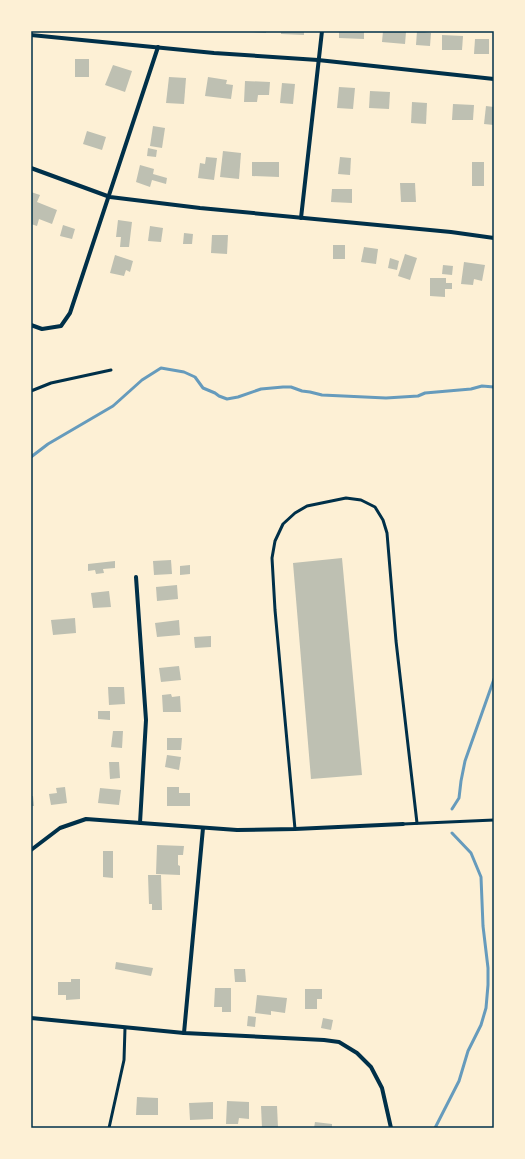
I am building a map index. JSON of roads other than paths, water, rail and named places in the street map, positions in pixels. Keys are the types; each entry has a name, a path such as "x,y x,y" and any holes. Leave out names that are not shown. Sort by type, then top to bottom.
{"street":[{"path":"301,218 322,31"},
{"path":"31,35 158,48 318,60 494,79"},
{"path":"31,325 42,329 61,326 70,313 110,197 158,48"},
{"path":"31,168 110,197 162,204 451,232 494,238"},
{"path":"136,577 146,720 140,823"},
{"path":"31,850 60,828 86,819 237,830 403,824"},
{"path":"184,1033 203,828"},
{"path":"31,1018 184,1033 339,1042 357,1053 371,1067 382,1088 391,1128"}],"lane":[{"path":"31,391 50,383 111,370"},
{"path":"295,829 275,610 272,558 275,540 282,524 295,513 307,506 346,498 361,500 375,507 383,520 387,533 396,641 417,823"},
{"path":"403,824 494,820"},
{"path":"109,1128 124,1060 125,1028"}],"waterway":[{"path":"31,457 48,444 113,406 142,380 161,368 184,372 195,377 203,388 227,399 261,389 283,387 291,387 322,395 386,398 418,396 425,393 471,389 482,386 494,387"},
{"path":"452,809 459,798 465,761 494,679"},
{"path":"435,1128 459,1081 468,1051 481,1025 486,1008 488,985 481,877 471,853 452,833"}]}
